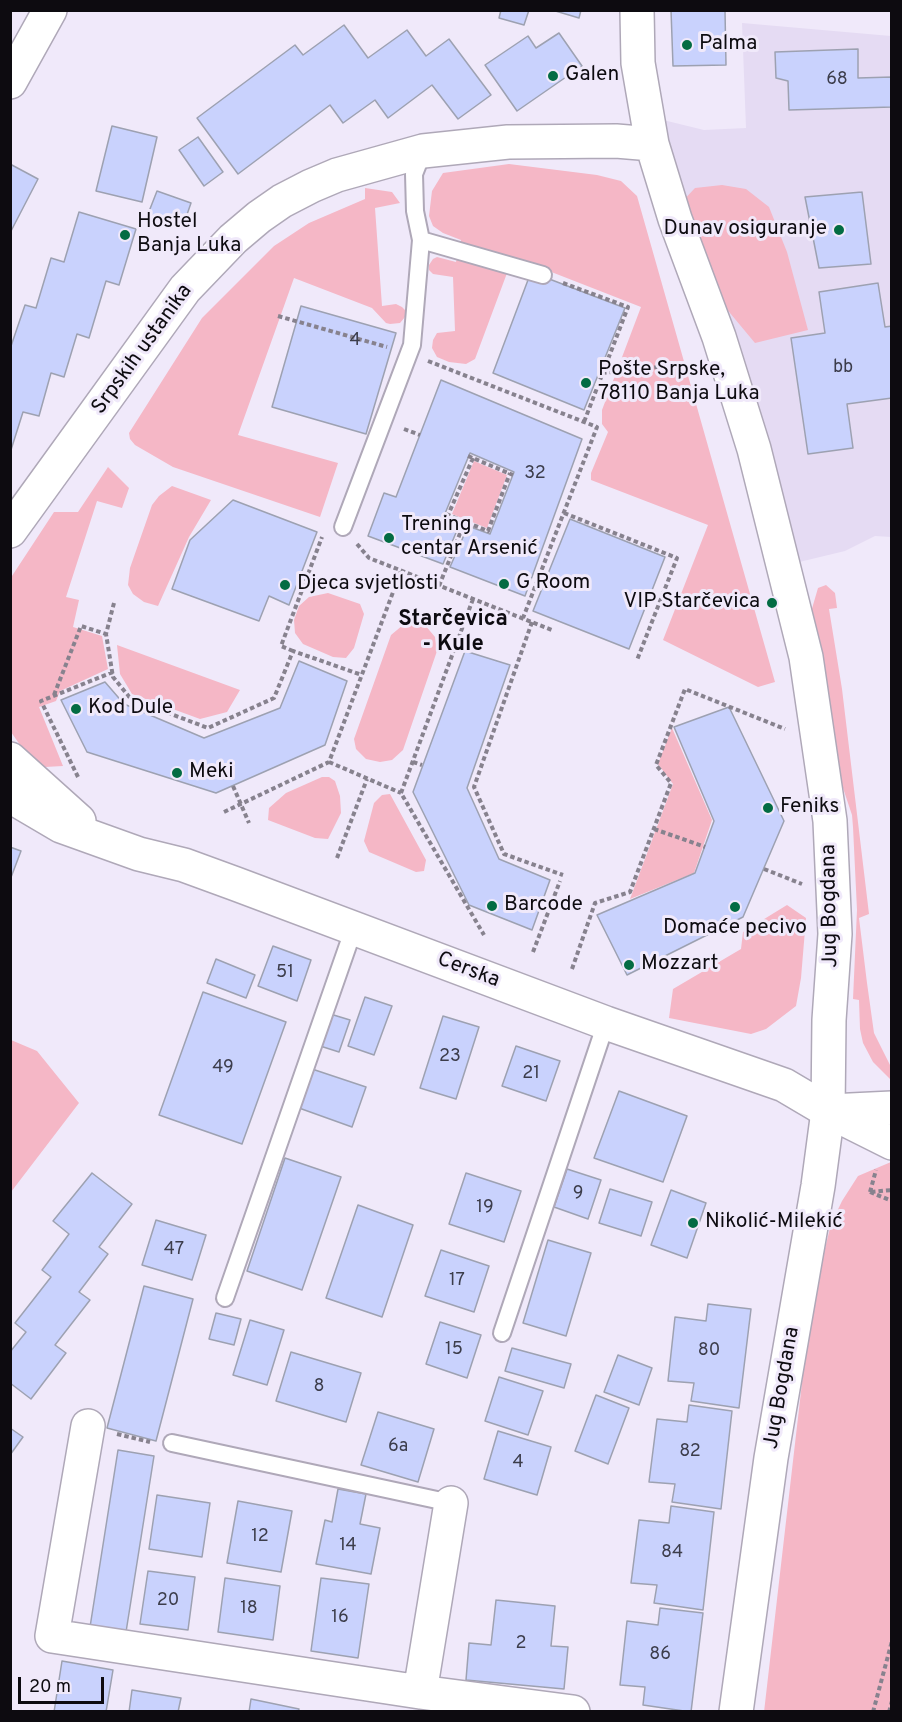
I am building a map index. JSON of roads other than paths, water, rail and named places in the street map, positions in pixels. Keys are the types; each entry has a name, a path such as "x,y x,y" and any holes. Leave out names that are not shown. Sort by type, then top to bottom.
{"street":[{"path":"10,82 50,10"},
{"name":"Jug Bogdana","path":"637,10 638,63 652,144 675,219 719,337 754,448 806,657 830,821 835,934 829,1020 828,1111 818,1186 771,1458 736,1712"},
{"name":"Srpskih ustanika","path":"10,531 35,500 185,289 233,239 282,201 311,186 345,173 423,151 508,142 616,141 652,144"},
{"name":"Cerska","path":"10,759 104,842"},
{"name":"Cerska","path":"10,796 61,826 139,854 184,865 606,1023 784,1085 828,1111 884,1155"},
{"path":"828,1111 891,1108"},
{"path":"88,1426 52,1636 420,1692 573,1712"},
{"path":"420,1692 451,1503"}],"lane":[{"path":"343,527 412,345 421,240 415,211 414,174 423,151"},
{"path":"421,240 543,275"},
{"path":"225,1298 354,928"},
{"path":"502,1333 606,1023"},
{"path":"172,1443 451,1503"}],"place":[{"name":"Palma","path":"687,45"},
{"name":"Galen","path":"553,76"},
{"name":"Dunav osiguranje","path":"839,230"},
{"name":"Hostel Banja Luka","path":"125,235"},
{"name":"Pošte Srpske, 78110 Banja Luka","path":"586,383"},
{"name":"Trening centar Arsenić","path":"389,538"},
{"name":"G Room","path":"504,584"},
{"name":"Djeca svjetlosti","path":"285,585"},
{"name":"VIP Starčevica","path":"772,603"},
{"name":"Kod Dule","path":"76,709"},
{"name":"Meki","path":"177,773"},
{"name":"Feniks","path":"768,808"},
{"name":"Barcode","path":"492,906"},
{"name":"Domaće pecivo","path":"735,907"},
{"name":"Mozzart","path":"629,965"},
{"name":"Nikolić-Milekić","path":"693,1223"}],"district":[{"name":"Starčevica - Kule","path":"453,634"}]}
